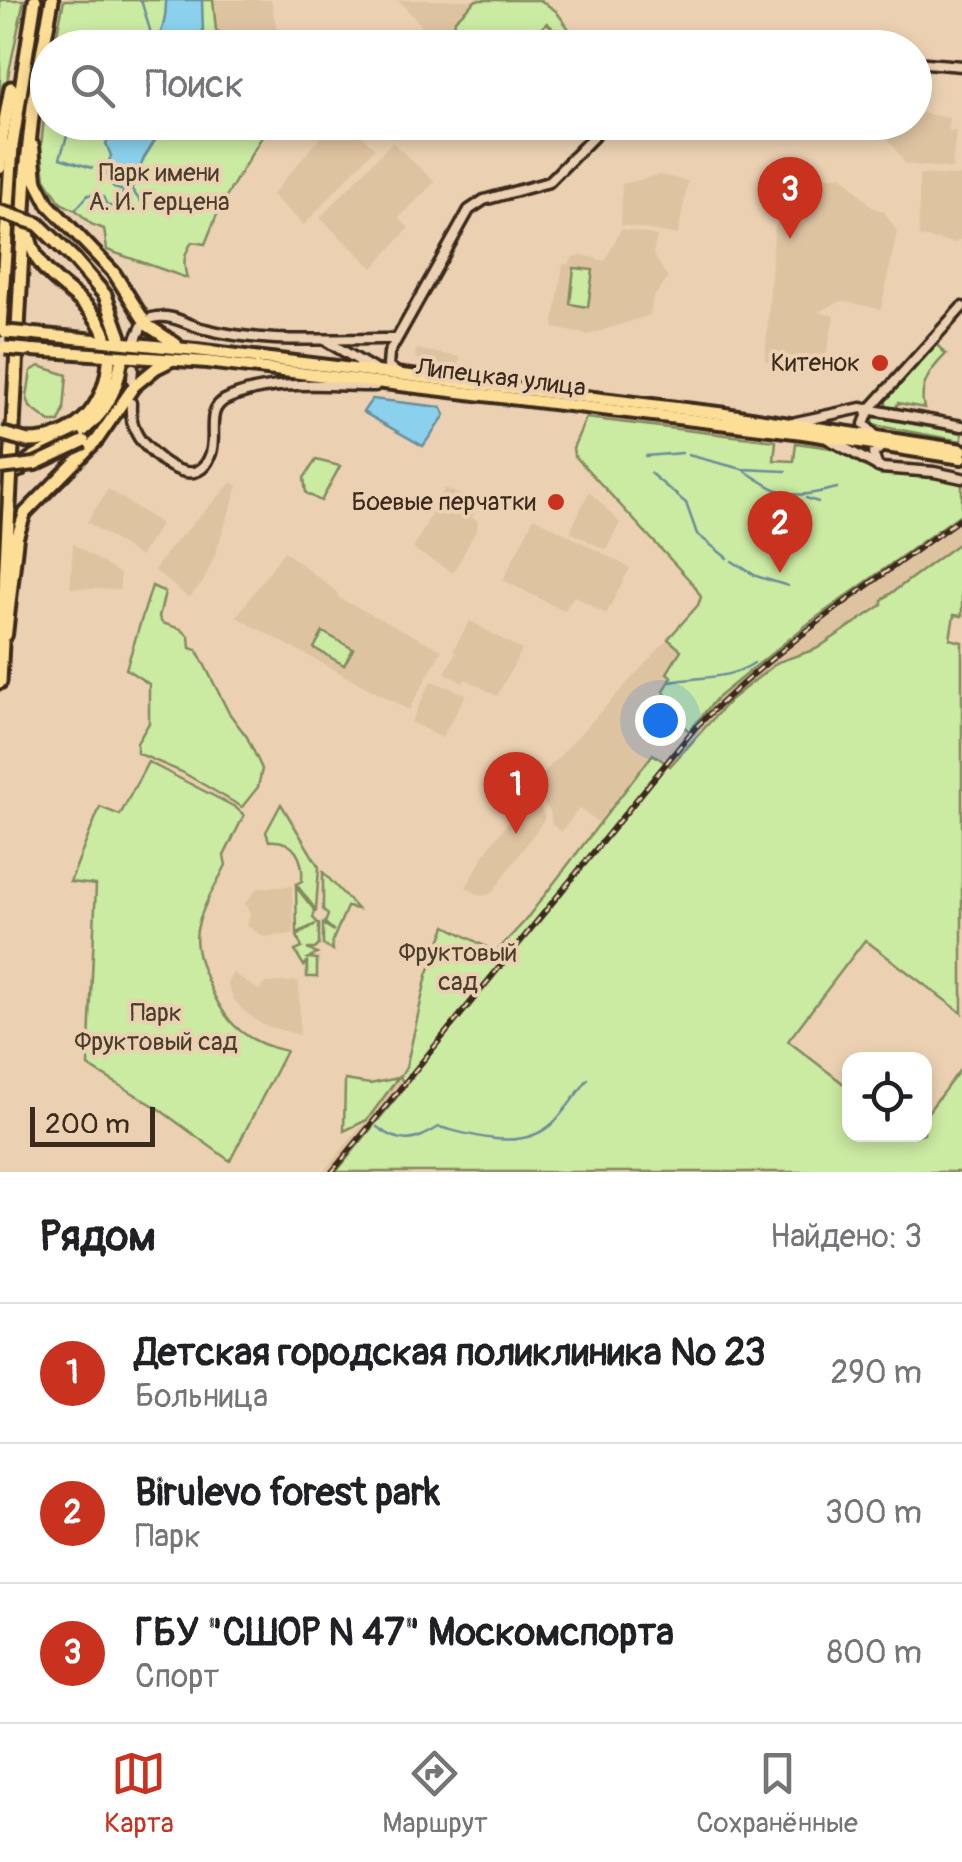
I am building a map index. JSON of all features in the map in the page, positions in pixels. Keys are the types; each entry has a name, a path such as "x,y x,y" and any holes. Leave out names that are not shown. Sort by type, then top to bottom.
{"highway":[{"path":"2,142 20,41 33,0"},
{"path":"31,334 0,330 8,193 33,0"},
{"path":"46,30 52,0"},
{"path":"0,682 30,135"},
{"path":"26,172 27,229 35,255 50,277 92,311 105,335"},
{"path":"0,212 38,224 74,259 105,295 120,337"},
{"path":"0,348 30,350"},
{"path":"8,518 19,470 32,458 90,425 111,397 121,364"},
{"path":"0,433 28,441 59,436 85,420 121,364"}],"main road":[{"path":"34,140 34,173 54,210 114,273 147,325 168,341 196,350"},
{"path":"0,168 2,142"},
{"path":"0,274 2,296"},
{"name":"Липецкая улица","path":"31,334 196,350 383,374 403,381"},
{"name":"Липецкая улица","path":"30,350 182,359 403,381 874,434 962,450"},
{"path":"0,468 35,464 84,441 110,417 133,383 165,362 182,359"},
{"path":"1,661 11,614 17,537 25,512 97,440 121,410 133,383"},
{"name":"Липецкая улица","path":"555,399 962,458"}],"street":[{"path":"932,64 962,66"},
{"path":"403,381 386,361 469,210 484,200 549,182 590,140"},
{"path":"874,434 864,424 870,409 962,307"},
{"path":"152,318 170,316 222,332 396,339"},
{"path":"135,341 142,326"},
{"path":"311,338 332,342 383,374"},
{"path":"121,364 133,383"},
{"path":"131,403 132,425 140,440 166,465 184,473 202,466 210,456 214,411 220,402 232,396 298,386 403,381"},
{"path":"792,424 870,409 962,426"},
{"path":"819,436 878,467 962,478"},
{"path":"878,467 872,454 884,445"}],"shaded area":[{"path":"210,0 271,0 277,30 216,30"},
{"path":"398,0 476,0 455,20 454,30 418,30 421,25"},
{"path":"932,115 949,118 948,130 956,131 952,169 905,164 889,140 932,140"},
{"path":"318,140 366,140 375,148 304,225 272,195"},
{"path":"392,142 435,182 399,218 409,228 373,268 320,218"},
{"path":"919,174 962,176 962,238 955,243 919,237"},
{"path":"659,175 688,181 678,235 621,225 622,184"},
{"path":"842,175 872,207 884,212 897,232 881,309 842,301 818,312 834,316 823,372 765,361 774,233 781,204 804,180"},
{"path":"621,229 657,236 653,254 668,278 653,298 650,315 588,335 553,328 563,264 583,255 605,261"},
{"path":"416,349 460,357 457,373 423,367 415,356"},
{"path":"232,482 238,486 215,555 203,582 189,598 154,570"},
{"path":"445,488 479,504 472,517 478,521 477,529 453,573 413,549"},
{"path":"108,489 161,524 140,557 87,522"},
{"path":"589,491 620,523 606,550 570,532"},
{"path":"962,513 962,541 882,600 882,605 816,649 781,662 707,724 338,1169 323,1172 664,763 652,754 598,822 579,809 561,832 552,824 550,811 534,789 541,776 668,639 681,650 667,697 680,723 689,731 717,698 809,623"},
{"path":"534,517 630,568 606,614 574,596 564,611 503,580"},
{"path":"73,544 120,574 120,590 70,588"},
{"path":"284,551 336,591 339,598 442,650 409,710 236,617"},
{"path":"470,621 522,650 497,696 466,679 463,683 445,673"},
{"path":"431,681 466,694 442,738 411,722"},
{"path":"525,800 540,806 545,818 492,893 481,896 466,887 487,850"},
{"path":"292,886 294,934 264,937 247,926 250,914 245,903 258,888"},
{"path":"233,973 259,990 265,983 299,981 300,1035 263,1025 245,1012 233,998 227,982"}],"green space":[{"path":"0,0 24,0 0,115"},
{"path":"64,0 213,0 216,30 58,30"},
{"path":"476,0 540,0 556,11 570,30 555,30 547,23 539,30 454,30 455,20"},
{"name":"Парк имени А. И. Герцена","path":"42,140 260,140 220,207 205,244 192,242 189,247 185,260 187,278 107,250 104,229 61,203 45,179"},
{"path":"574,268 593,270 588,307 570,304"},
{"path":"936,344 946,354 927,378 924,408 898,403 895,410 887,408 885,398"},
{"path":"39,366 67,375 59,422 50,422 30,407 27,397 31,371"},
{"path":"874,417 962,433 962,441 873,425"},
{"path":"586,418 776,441 774,460 794,461 796,443 838,449 878,471 923,472 962,480 962,513 809,623 717,698 689,731 680,723 674,729 663,716 667,698 664,691 672,677 667,673 681,650 668,639 701,597 574,455 573,448"},
{"path":"316,460 340,466 321,501 306,493 304,478"},
{"name":"Фруктовый сад","path":"962,541 962,616 954,615 950,639 962,642 962,1013 865,940 788,1041 842,1083 842,1142 932,1142 932,1107 962,1067 962,1172 336,1172 406,1086 400,1077 406,1068 427,975 446,926 496,952 524,922 653,754 670,766 730,700 778,662 816,649 882,605 882,600"},
{"path":"152,586 165,592 159,617 162,623 189,636 190,648 197,650 262,769 258,787 242,807 182,772 137,753 137,743 149,723 149,684 126,669"},
{"path":"323,632 353,649 344,665 314,648"},
{"name":"Парк Фруктовый сад","path":"148,762 244,815 199,922 198,953 211,990 234,1025 256,1041 286,1051 230,1161 156,1107 88,1066 96,885 70,882 100,807 120,815"},
{"path":"281,804 319,867 316,910 296,884 302,881 302,873 296,852 285,843 269,841 266,832"},
{"path":"323,872 357,909 347,907 332,942 333,950 323,945 323,924 334,931 325,923 328,915 323,909"},
{"path":"296,887 315,911 313,918 319,924 319,945 307,949 317,954 309,958 317,959 317,977 307,977 307,962 304,966 295,951 302,948 297,936 316,924 297,933"},
{"path":"398,1078 367,1120 344,1131 345,1080 370,1084"}],"water":[{"path":"166,0 202,0 203,30 161,30"},
{"path":"155,140 131,190 117,189 109,181 111,156 106,143"},
{"path":"372,399 441,407 445,415 423,446 363,412"}],"waterway":[{"path":"141,0 150,30"},
{"path":"66,140 60,158 92,168"},
{"path":"130,187 140,201"},
{"path":"95,203 115,207 123,193"},
{"path":"76,209 88,195 94,194"},
{"path":"96,195 103,197 108,207"},
{"path":"645,456 682,453"},
{"path":"688,455 742,469 786,471"},
{"path":"742,469 787,493 808,494 837,488"},
{"path":"650,473 686,503 697,534 727,558"},
{"path":"776,511 783,494"},
{"path":"806,498 818,502"},
{"path":"771,522 775,513"},
{"path":"732,561 756,576 788,586"},
{"path":"671,682 724,675 754,663"},
{"path":"377,1127 408,1140 439,1127 498,1139 527,1137 553,1123 588,1079"}],"railway":[{"path":"332,1172 695,728 791,643 962,517"}],"place":[{"name":"ГБУ \"СШОР N 47\" Москомспорта","path":"790,239"},
{"name":"Китенок","path":"880,363"},
{"name":"Боевые перчатки","path":"556,502"},
{"name":"Birulevo forest park","path":"780,573"},
{"name":"Детская городская поликлиника № 23","path":"516,834"}]}
